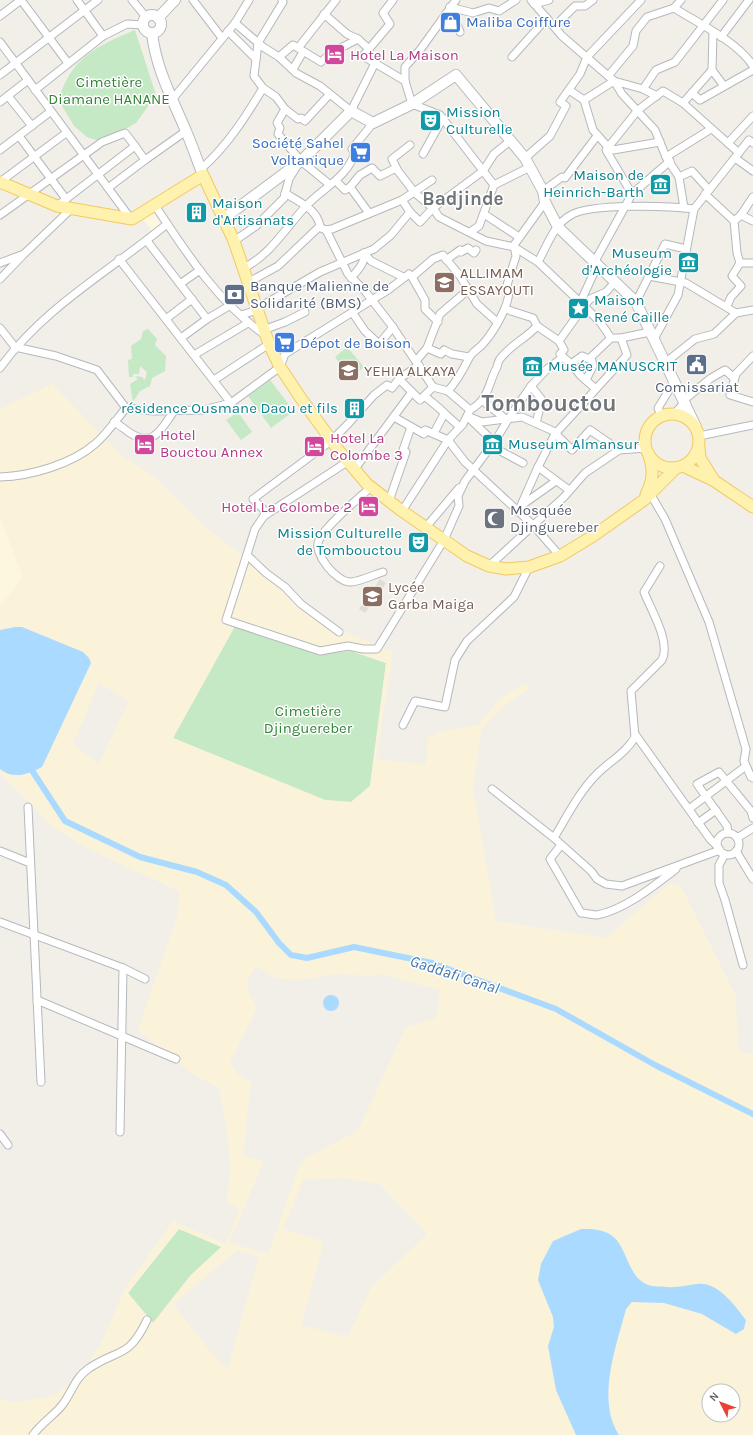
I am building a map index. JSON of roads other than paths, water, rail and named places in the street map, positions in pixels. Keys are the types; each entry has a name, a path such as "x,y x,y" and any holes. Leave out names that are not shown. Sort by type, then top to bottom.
{"main road":[{"path":"0,182 65,205 132,219 202,172 234,242 256,309 280,367 330,441 350,466 371,487 402,511 467,556 489,566 506,569 529,567 560,556 593,536 647,497 679,467 696,455 698,437"},
{"path":"647,497 652,481 653,469 648,451 646,432 650,425 661,415 677,413 684,416 698,437 700,458 713,480"},
{"path":"648,451 661,466 679,467 713,480 753,507"}],"street":[{"path":"0,16 21,0 68,63"},
{"path":"76,0 103,36"},
{"path":"0,75 98,0"},
{"path":"132,0 145,21 146,31 152,33"},
{"path":"158,18 175,0"},
{"path":"193,0 222,38"},
{"path":"171,101 235,23 249,0"},
{"path":"282,0 283,2 258,43 254,76 263,88 276,97 285,110 298,120 301,118 305,121 330,95"},
{"path":"293,69 300,50 324,14 336,0"},
{"path":"393,0 383,13 390,24 364,56 374,64 405,81"},
{"path":"412,104 405,81 405,67 420,50 456,0"},
{"path":"450,7 473,13 489,8 499,11 516,0"},
{"path":"532,2 549,0"},
{"path":"569,0 575,6"},
{"path":"555,26 575,6 585,6 593,0"},
{"path":"524,158 550,136 566,106 560,102 580,74 587,57 641,0"},
{"path":"584,100 611,78 634,46 636,31 647,18 674,8 681,0"},
{"path":"643,89 656,70 675,62 722,0"},
{"path":"721,37 749,0"},
{"path":"532,2 555,26 562,36 611,78 622,94 655,130 668,159 679,177 684,208"},
{"path":"450,7 460,32"},
{"path":"674,8 721,37 747,56 753,66"},
{"path":"324,14 346,34 358,39 369,50"},
{"path":"34,90 103,36 127,24 145,21 152,16 158,18"},
{"path":"152,33 160,27 158,18"},
{"path":"512,57 547,18"},
{"path":"235,23 258,43 279,57 293,69 320,86 351,111 373,123"},
{"path":"228,31 256,59"},
{"path":"713,32 712,70 724,86"},
{"path":"152,33 157,64 171,101 186,131 202,172 241,126 263,88"},
{"path":"279,57 294,45 321,62 331,53 358,39"},
{"path":"0,42 16,62 50,112 132,219"},
{"path":"224,219 301,161 351,111 374,64"},
{"path":"682,103 712,70"},
{"path":"692,93 700,100 753,70"},
{"path":"242,269 254,263 267,253 306,206 333,183 348,166 355,152 352,149 373,123 412,104 456,75 524,158 543,191 545,202 558,227 636,302 685,402 698,437 753,425"},
{"path":"611,78 643,89 657,96"},
{"path":"0,102 28,80"},
{"path":"569,90 584,100 593,130 597,136 613,150 660,142"},
{"path":"632,194 614,166 606,150 638,110 663,91 682,103 728,143 737,156 753,171"},
{"path":"8,96 32,126"},
{"path":"412,104 440,115 494,185"},
{"path":"285,110 277,123 280,128 278,134 301,161 345,190 350,187 360,175 372,168 380,176 396,168"},
{"path":"0,150 50,112"},
{"path":"728,143 753,116"},
{"path":"423,154 442,118"},
{"path":"559,341 582,305 596,263 632,194 668,159 711,129"},
{"path":"108,188 186,131"},
{"path":"0,182 66,133"},
{"path":"0,215 102,142 125,133 145,160"},
{"path":"19,136 51,179 65,205"},
{"path":"543,191 562,177 565,178 597,136"},
{"path":"402,200 410,212 420,222 433,208 483,171 494,154 510,140"},
{"path":"589,360 611,338 652,335 676,301 694,209 749,140 753,144"},
{"path":"410,145 392,159 396,168 415,193 433,208 439,216 486,240 514,247 538,262 600,322 611,338"},
{"path":"0,279 24,254 65,205 97,174 135,146"},
{"path":"234,242 256,226 284,198 289,179 301,161"},
{"path":"348,166 360,175"},
{"path":"470,232 479,226 494,185 530,167"},
{"path":"679,177 692,171 707,192 734,221 737,253 740,263 732,276 741,286 726,306"},
{"path":"247,283 278,266 323,228 369,213 402,200 415,193 432,180"},
{"path":"350,187 369,213"},
{"path":"285,193 306,206 316,215 341,263 351,278 365,291 371,301 393,327 433,387 448,392 468,413 493,444 522,464"},
{"path":"734,221 741,215 753,197"},
{"path":"448,392 464,369 469,357 482,345 505,309 510,290 507,285 516,256 514,247 519,237 545,202"},
{"path":"154,204 182,247 229,306 248,323 266,336"},
{"path":"538,262 558,227 571,214 596,207 694,209"},
{"path":"240,315 256,309 320,272 374,249 391,235 410,212"},
{"path":"484,214 519,237"},
{"path":"741,215 753,221"},
{"path":"0,368 15,347 82,288 119,259 147,241 167,224"},
{"path":"147,241 207,319"},
{"path":"636,302 665,244 686,249"},
{"path":"446,260 460,250 461,252 468,248 474,253 476,250"},
{"path":"364,253 371,261 403,277"},
{"path":"351,278 363,262 365,257 364,253"},
{"path":"0,263 24,254"},
{"path":"412,277 433,259 443,255 477,304 497,322"},
{"path":"119,259 231,403"},
{"path":"740,263 753,263"},
{"path":"180,284 200,270"},
{"path":"0,328 15,347 56,356 97,370 126,408 154,411 174,411 203,410 231,403 280,367 285,354 371,301 409,274 425,300 425,309 438,322"},
{"path":"649,276 686,283 736,313"},
{"path":"582,305 590,299 606,292 615,282"},
{"path":"264,516 265,511 253,500 330,441 348,424 374,395 387,385 392,388 399,379 417,363 427,348 440,314 447,306 468,290"},
{"path":"166,319 192,298"},
{"path":"181,338 207,319 229,306"},
{"path":"505,309 533,318 537,326 559,341 564,350 560,354 596,389"},
{"path":"665,363 695,339 714,334 736,313 753,310"},
{"path":"214,380 280,324 305,312"},
{"path":"352,312 365,331 379,344 393,327"},
{"path":"194,355 248,323"},
{"path":"402,511 448,440 460,426 468,413 483,401 500,359 518,342 529,335 537,326"},
{"path":"520,509 538,467 556,433 627,355 621,338"},
{"path":"427,348 441,354 444,350 452,354 469,357"},
{"path":"571,364 582,356 592,361 593,366 586,380"},
{"path":"426,527 472,472 493,444 532,386 546,369 563,357"},
{"path":"677,413 685,402 711,378 724,370 733,377 751,360"},
{"path":"736,374 730,395 753,402"},
{"path":"399,379 420,400 433,387"},
{"path":"661,415 658,408 674,382"},
{"path":"532,386 542,400 536,423"},
{"path":"412,392 394,416 350,466 264,516 255,529 226,620 320,650 348,646 363,649 377,649 444,540 459,506 458,496 472,472"},
{"path":"424,396 440,407 444,414 460,426"},
{"path":"483,401 508,420"},
{"path":"0,477 20,477 76,458 96,443 126,408"},
{"path":"114,422 145,440 156,436 174,411"},
{"path":"468,413 482,422 508,420 522,417 556,433 572,450 590,430 619,450 648,451"},
{"path":"434,433 444,414"},
{"path":"394,416 424,434 425,430 448,440 472,472 520,509 532,526 560,556"},
{"path":"389,501 406,452 403,450 411,427"},
{"path":"489,566 585,473 619,450"},
{"path":"538,467 569,490"},
{"path":"520,509 556,481"},
{"path":"371,487 325,531 318,540 317,547 320,557 341,580 350,582 383,572"},
{"path":"647,497 665,519 709,622 746,749 744,761 751,777 753,778"},
{"path":"247,555 266,573 285,587 302,604 339,632"},
{"path":"554,838 578,796 597,774 632,742 635,734 631,691 662,660 665,654 665,643 644,592 660,566"},
{"path":"403,725 415,701 445,707 455,660 467,641 514,597 529,567"},
{"path":"635,734 698,823 721,851"},
{"path":"746,749 753,746"},
{"path":"688,809 746,766"},
{"path":"736,851 739,845 737,838 728,833 726,826 716,810 697,784 719,772 750,811 753,818"},
{"path":"492,789 554,838 591,871 597,879 606,884 622,886 721,851 736,851"},
{"path":"28,807 41,1082"},
{"path":"698,823 716,810"},
{"path":"737,838 753,828"},
{"path":"728,833 720,838 721,851 718,865 719,883 743,965"},
{"path":"561,845 550,859 581,913 596,915 620,906 652,887 680,866"},
{"path":"0,851 30,863"},
{"path":"736,851 753,879"},
{"path":"0,922 123,968 145,979"},
{"path":"120,1132 123,968"},
{"path":"37,1000 176,1059"},
{"path":"0,1134 8,1146"},
{"path":"33,1435 63,1405 81,1375 88,1369 130,1347 139,1336 147,1320"}],"water":[{"path":"22,627 83,652 89,658 91,663 42,767 21,775 10,774 0,769 0,630"},
{"path":"328,995 334,995 339,1000 337,1009 334,1011 328,1011 323,1006 323,1000"},
{"path":"581,1229 600,1230 608,1233 617,1240 635,1275 648,1285 678,1287 705,1284 712,1286 719,1290 737,1308 746,1320 744,1329 736,1334 702,1314 664,1303 632,1302 626,1309 617,1340 608,1390 612,1421 619,1435 576,1435 556,1390 548,1346 554,1327 553,1317 538,1280 541,1264 553,1241"}],"waterway":[{"name":"Gaddafi Canal","path":"33,772 65,821 140,857 197,872 226,885 256,912 279,943 291,955 307,958 354,947 432,963 556,1009 655,1065 753,1114"}],"place":[{"name":"Maliba Coiffure","path":"450,22"},
{"name":"Hotel La Maison","path":"334,55"},
{"name":"Mission Culturelle","path":"430,121"},
{"name":"Société Sahel Voltanique","path":"360,152"},
{"name":"Maison de Heinrich-Barth","path":"660,184"},
{"name":"Maison d'Artisanats","path":"196,212"},
{"name":"Museum d'Archéologie","path":"688,262"},
{"name":"ALL.IMAM ESSAYOUTI","path":"444,282"},
{"name":"Banque Malienne de Solidarité (BMS)","path":"235,295"},
{"name":"Maison René Caille","path":"578,309"},
{"name":"Dépot de Boison","path":"285,343"},
{"name":"Comissariat","path":"697,364"},
{"name":"Musée MANUSCRIT","path":"532,366"},
{"name":"YEHIA ALKAYA","path":"348,371"},
{"name":"résidence Ousmane Daou et fils","path":"354,408"},
{"name":"Hotel Bouctou Annex","path":"145,444"},
{"name":"Museum Almansur","path":"492,444"},
{"name":"Hotel La Colombe 3","path":"315,447"},
{"name":"Hotel La Colombe 2","path":"368,507"},
{"name":"Mosquée Djinguereber","path":"495,519"},
{"name":"Mission Culturelle de Tombouctou","path":"418,542"},
{"name":"Lycée Garba Maiga","path":"372,596"}],"district":[{"name":"Badjinde","path":"463,198"},
{"name":"Tombouctou","path":"549,403"}],"park label":[{"name":"Cimetière Diamane HANANE","path":"109,90"},
{"name":"Cimetière Djinguereber","path":"308,720"}]}
